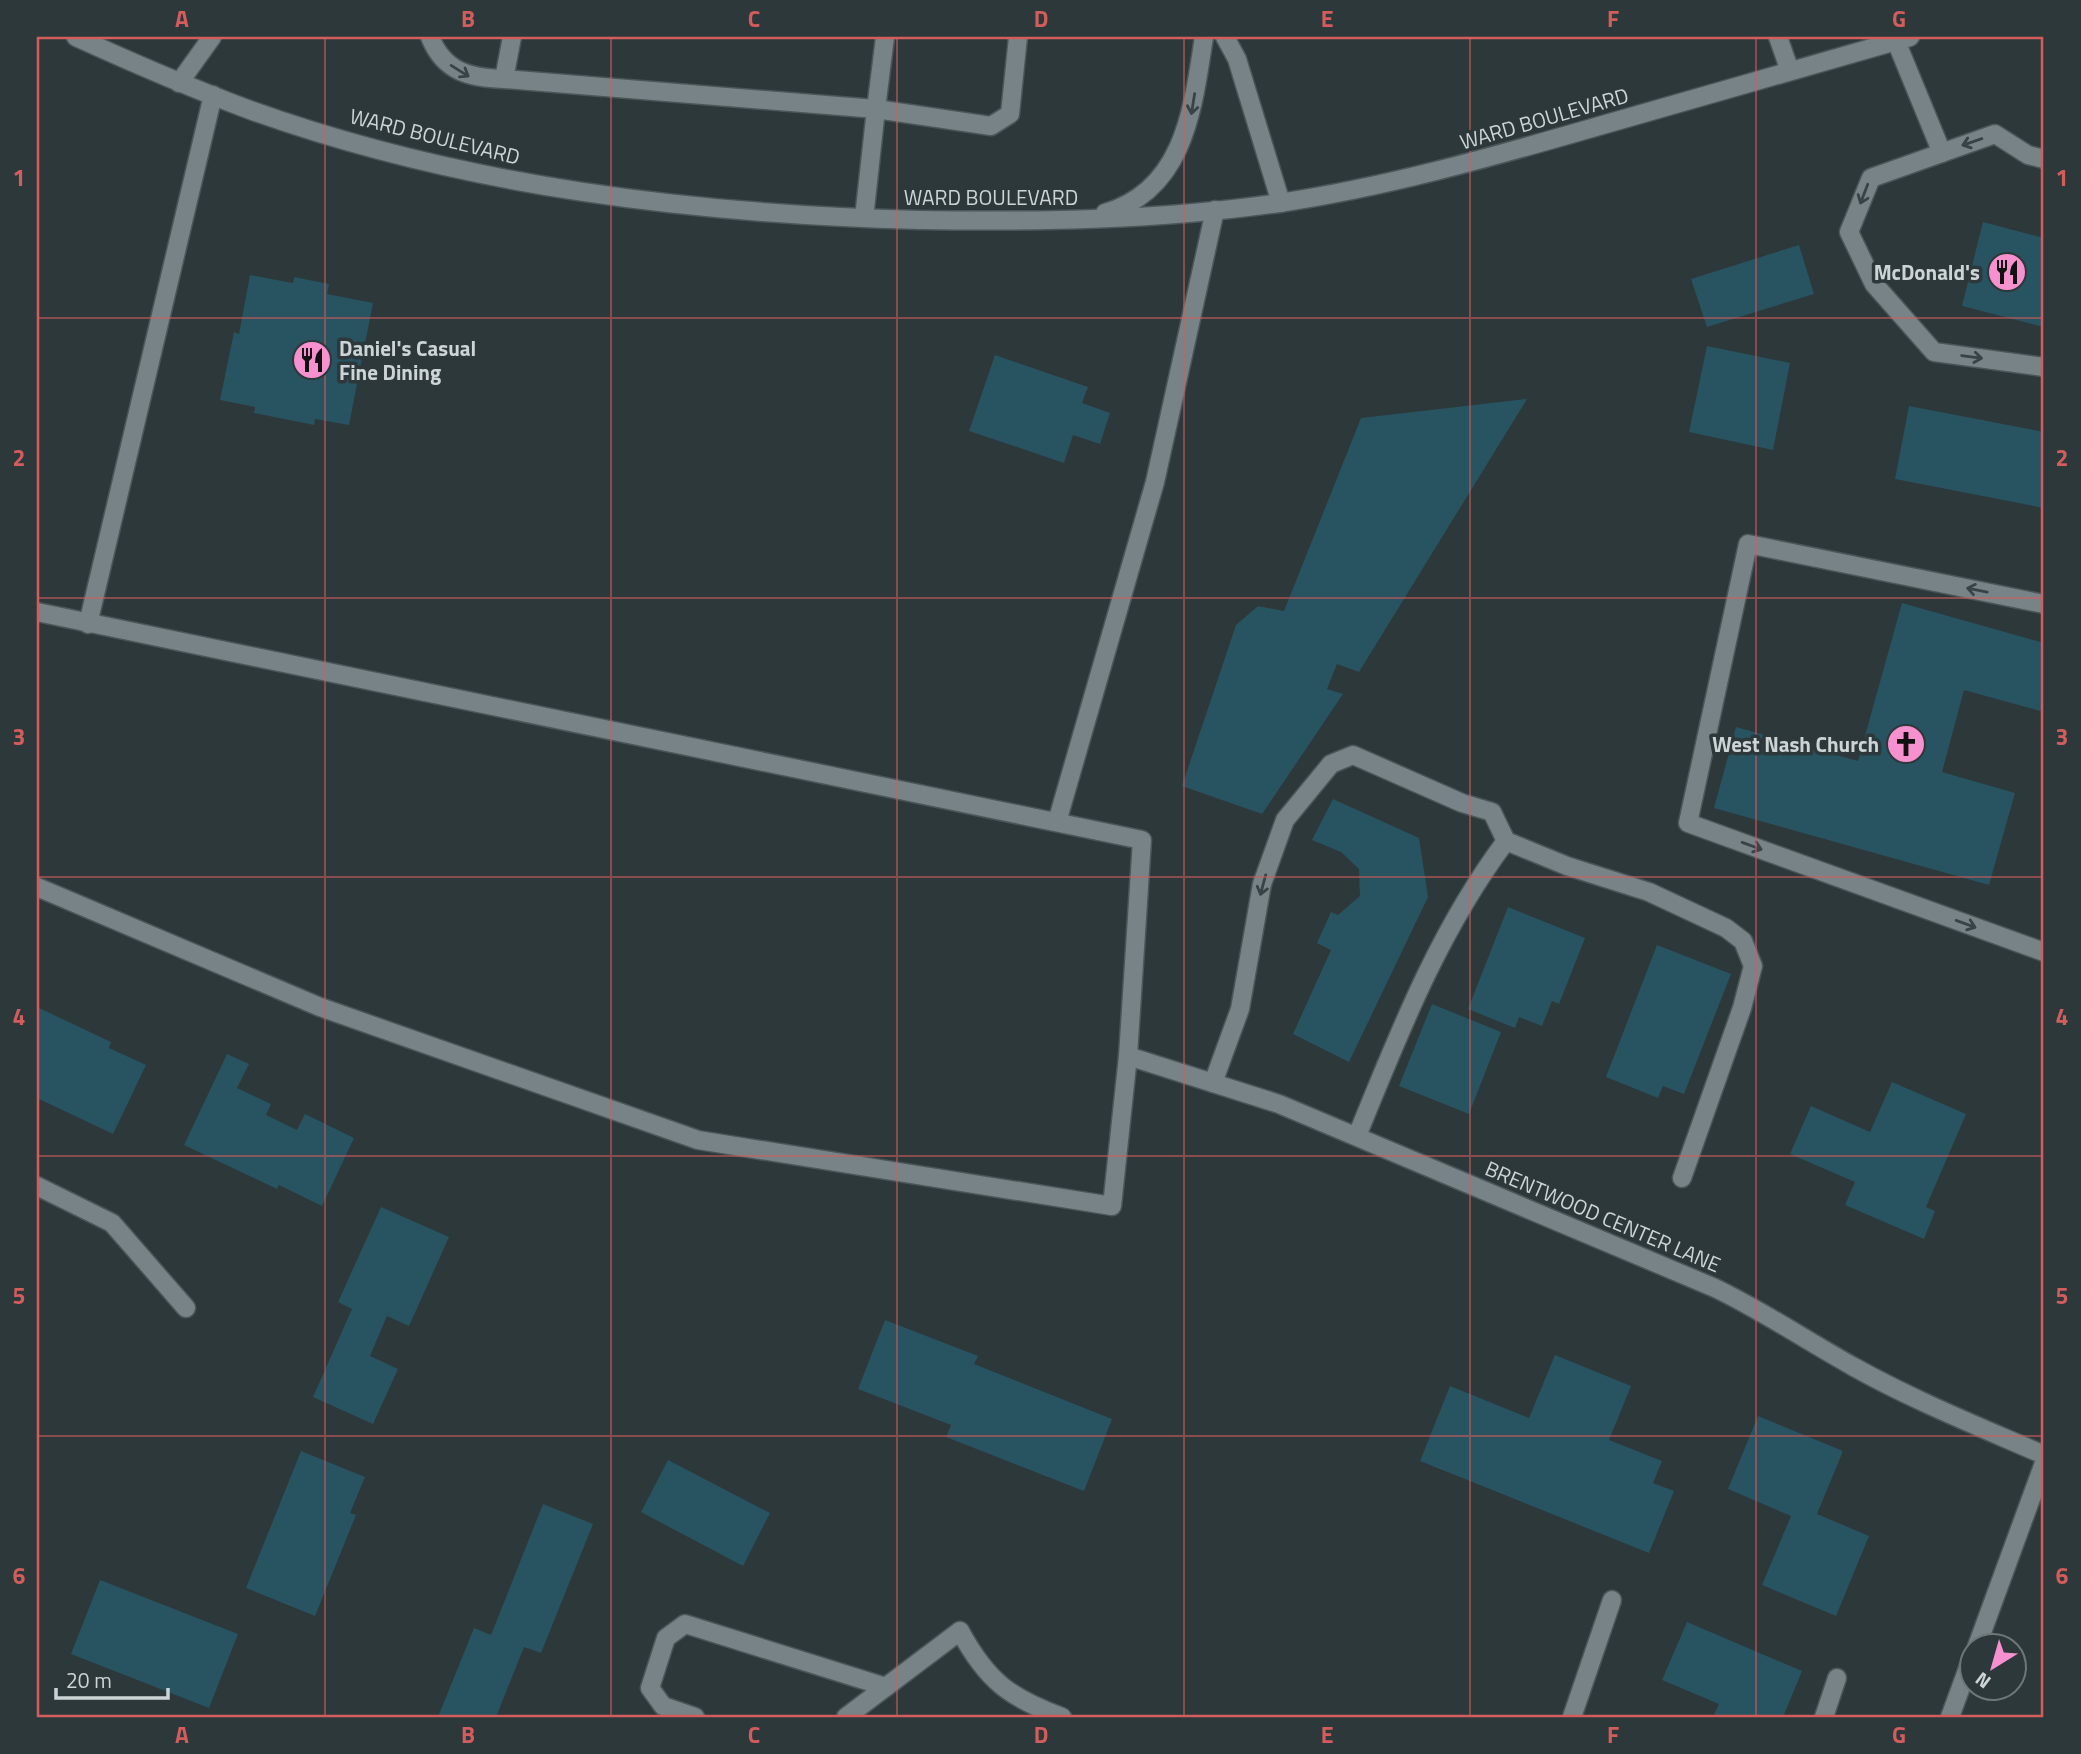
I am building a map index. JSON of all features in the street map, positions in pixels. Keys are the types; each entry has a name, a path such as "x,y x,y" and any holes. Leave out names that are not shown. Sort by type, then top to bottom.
{"main road":[{"name":"WARD BOULEVARD","path":"76,37 213,96 376,148 492,175 607,197 864,218 1082,220 1281,203 1427,175 1903,39"},
{"path":"179,83 212,37"},
{"path":"430,37 453,68 473,78 876,109 991,126 1010,114 1018,37"},
{"path":"504,79 512,37"},
{"path":"864,218 885,37"},
{"path":"1082,220 1118,209 1142,196 1174,160 1192,114 1203,37"},
{"path":"1226,37 1237,59 1281,203"},
{"path":"1779,37 1790,71"},
{"path":"1903,39 1942,153"},
{"path":"88,624 213,96"},
{"path":"2044,159 2028,155 1995,134 1871,178 1850,232 1874,284 1934,352 2044,367"},
{"path":"1057,822 1155,482 1214,210"},
{"path":"2044,604 1748,544 1688,823 2044,953"},
{"path":"37,612 1142,840 1128,1056 1112,1206 698,1140 320,1007 37,887"},
{"path":"1213,1083 1240,1009 1262,884 1285,821 1331,764 1353,755 1462,803 1492,812 1506,841 1567,866 1649,892 1726,928 1743,941 1753,966 1742,1008 1682,1178"},
{"path":"1357,1136 1416,992 1475,881 1506,841"},
{"name":"BRENTWOOD CENTER LANE","path":"1128,1056 1279,1104 1715,1288 1753,1306 1853,1367 1913,1398 2044,1455"},
{"path":"37,1186 113,1223 186,1308"},
{"path":"1982,1632 2044,1463"},
{"path":"1572,1717 1612,1600"},
{"path":"695,1717 663,1706 650,1688 666,1637 685,1624 886,1687"},
{"path":"846,1717 960,1631 974,1656 994,1682 1024,1703 1062,1717"},
{"path":"1824,1717 1837,1678"},
{"path":"1951,1717 1958,1697"}],"building":[{"name":"McDonald's","path":"1983,222 2044,238 2044,327 1962,306"},
{"path":"1799,245 1814,294 1707,327 1691,279"},
{"path":"250,275 293,283 294,277 329,284 327,294 373,303 349,425 315,419 314,425 254,413 255,407 220,400 234,332 239,334"},
{"path":"1707,346 1790,363 1773,450 1689,432"},
{"path":"995,355 1088,387 1082,403 1110,413 1100,444 1073,435 1064,463 969,431"},
{"path":"1527,399 1359,672 1337,664 1327,689 1343,694 1262,814 1182,786 1236,625 1258,606 1284,611 1361,418"},
{"path":"1909,406 2044,432 2044,508 1895,479"},
{"name":"West Nash Church","path":"1902,603 2044,643 2044,712 1964,690 1942,772 2015,793 1989,885 1714,808 1736,727 1858,761"},
{"path":"1333,799 1419,838 1428,897 1349,1062 1293,1034 1331,950 1317,943 1331,912 1338,915 1360,896 1359,869 1341,852 1312,840"},
{"path":"1508,907 1585,938 1559,1004 1552,1001 1542,1026 1519,1017 1515,1028 1468,1009"},
{"path":"1657,945 1731,974 1684,1094 1663,1086 1658,1098 1606,1077"},
{"path":"1432,1004 1501,1032 1469,1114 1399,1086"},
{"path":"37,1007 111,1042 109,1048 146,1065 113,1134 37,1098"},
{"path":"227,1054 249,1064 237,1088 271,1104 266,1115 297,1130 305,1114 354,1138 322,1206 279,1185 277,1189 184,1145"},
{"path":"1892,1082 1966,1114 1926,1207 1935,1211 1924,1239 1845,1205 1855,1182 1790,1154 1811,1106 1870,1132"},
{"path":"381,1207 449,1237 409,1326 387,1316 370,1356 398,1369 373,1424 313,1397 352,1309 338,1302"},
{"path":"885,1320 978,1356 974,1364 1112,1419 1084,1491 946,1437 951,1425 858,1389"},
{"path":"1555,1355 1631,1386 1609,1440 1662,1461 1653,1483 1674,1491 1649,1553 1420,1461 1450,1386 1529,1418"},
{"path":"1758,1416 1843,1451 1817,1514 1869,1536 1836,1616 1762,1585 1791,1516 1728,1489"},
{"path":"301,1451 365,1477 350,1513 356,1515 315,1616 246,1588"},
{"path":"668,1460 770,1513 743,1566 641,1512"},
{"path":"543,1504 593,1524 541,1653 524,1647 496,1717 438,1717 474,1628 491,1635"},
{"path":"100,1580 238,1634 209,1708 71,1654"},
{"path":"1687,1622 1802,1671 1783,1717 1713,1717 1719,1704 1662,1680"}],"place":[{"name":"McDonald's","path":"2007,272"},
{"name":"Daniel's Casual Fine Dining","path":"312,360"},
{"name":"West Nash Church","path":"1906,744"}]}
